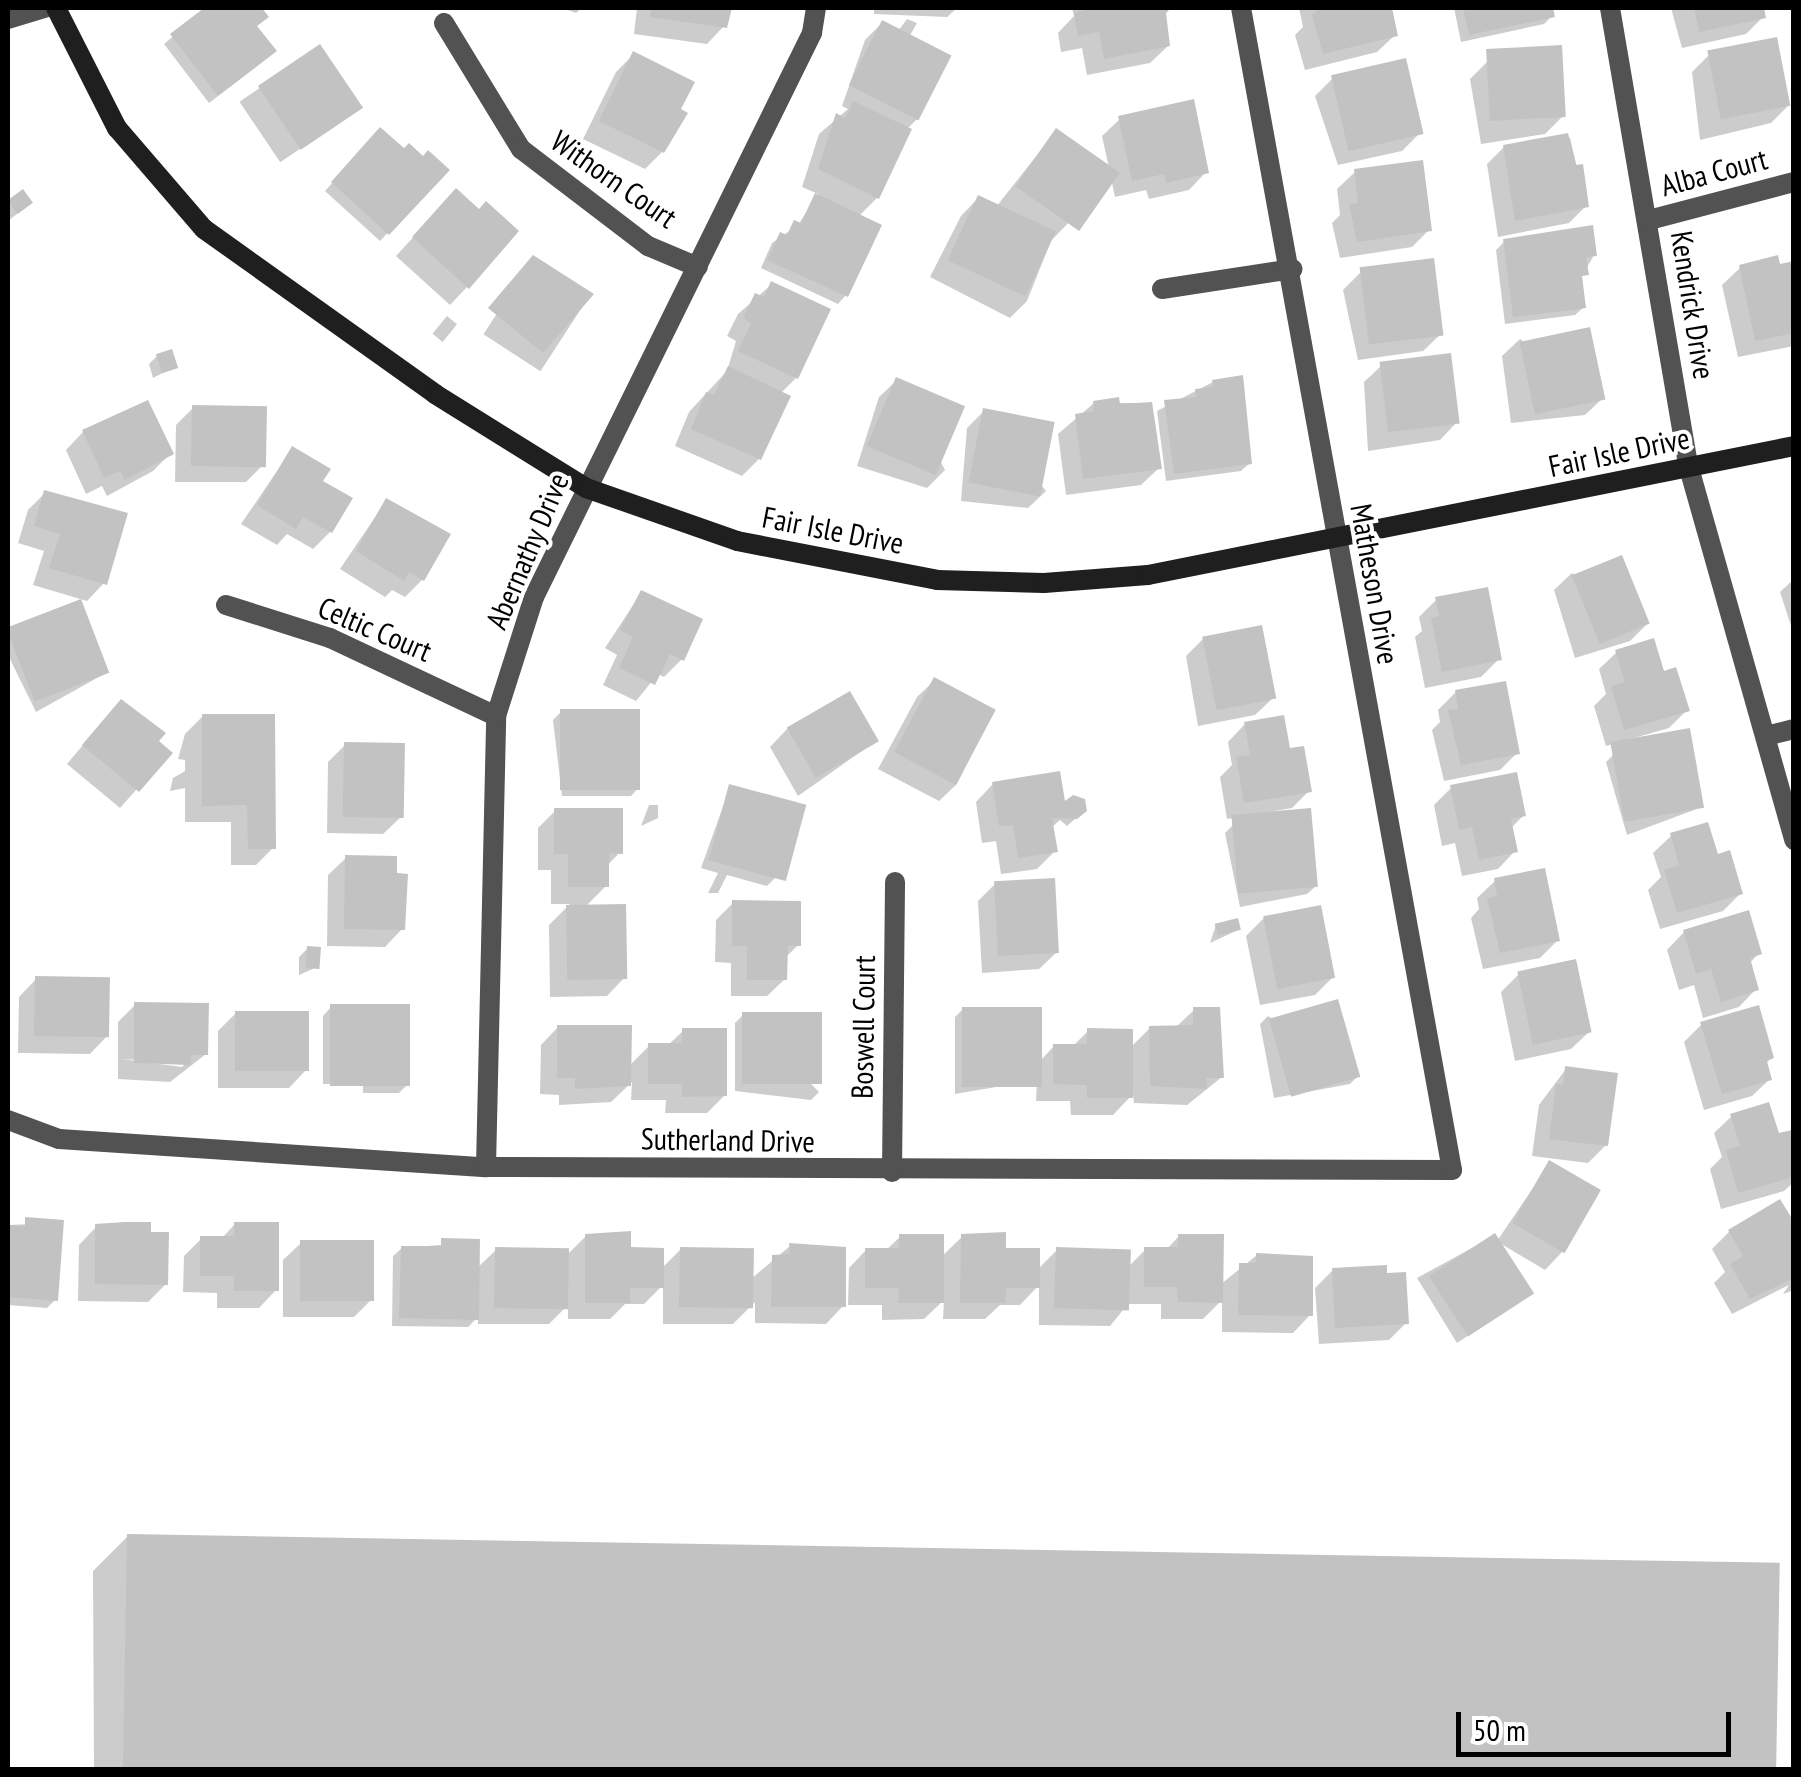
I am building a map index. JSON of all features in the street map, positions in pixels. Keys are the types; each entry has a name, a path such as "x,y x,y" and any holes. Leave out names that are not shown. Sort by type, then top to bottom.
{"street":[{"path":"8,19 45,8"},
{"name":"Fair Isle Drive","path":"56,8 116,128 204,230 435,394 586,488 738,541 937,580 1044,583 1148,575 1336,542 1794,446"},
{"name":"Abernathy Drive","path":"486,1166 496,716 534,597 812,33 816,8"},
{"name":"Matheson Drive","path":"1241,8 1292,268 1336,542 1452,1170"},
{"name":"Kendrick Drive","path":"1610,8 1689,468 1794,840"},
{"name":"Withorn Court","path":"444,23 521,149 648,246 698,268"},
{"name":"Alba Court","path":"1649,220 1794,182"},
{"path":"1162,289 1292,268"},
{"name":"Celtic Court","path":"226,605 330,638 496,716"},
{"path":"1766,736 1794,728"},
{"name":"Boswell Court","path":"892,1172 895,882"},
{"name":"Sutherland Drive","path":"8,1120 59,1140 486,1166 892,1172 1452,1170"}],"building":[{"path":"204,8 262,8 269,17 257,26 277,51 218,96 170,34"},
{"path":"651,8 732,8 727,28 650,17"},
{"path":"1093,8 1171,8 1166,13 1170,46 1104,59 1099,32 1078,36 1074,13"},
{"path":"1320,8 1392,8 1398,36 1323,54 1312,15"},
{"path":"1463,8 1553,8 1555,17 1469,35"},
{"path":"1694,8 1764,8 1766,18 1699,32"},
{"path":"882,20 951,55 918,120 849,85"},
{"path":"1777,37 1790,106 1721,119 1707,51"},
{"path":"320,44 363,108 301,150 258,86"},
{"path":"1562,45 1566,117 1490,121 1486,49"},
{"path":"633,51 695,82 681,109 688,113 664,153 599,121"},
{"path":"1406,58 1424,134 1349,151 1331,75"},
{"path":"1194,99 1209,173 1166,183 1164,174 1132,181 1118,116"},
{"path":"853,101 912,129 879,199 818,169 836,113 845,118"},
{"path":"380,127 404,148 409,143 423,156 428,150 450,170 389,235 331,182"},
{"path":"1056,128 1120,173 1079,231 1015,186"},
{"path":"1568,133 1576,165 1583,164 1589,207 1515,221 1503,145"},
{"path":"1423,160 1432,231 1357,242 1349,204 1358,203 1354,169"},
{"path":"456,188 479,209 486,201 519,231 469,289 412,237"},
{"path":"23,189 33,203 18,214 8,200"},
{"path":"815,193 882,225 848,297 767,260 780,232 787,235 794,220 801,223"},
{"path":"978,195 1056,231 1026,297 948,260"},
{"path":"1593,225 1597,256 1586,257 1589,275 1582,276 1586,308 1513,317 1503,239"},
{"path":"533,255 594,294 543,353 488,308"},
{"path":"1778,255 1780,264 1794,261 1794,333 1755,341 1739,265"},
{"path":"1434,258 1444,335 1369,345 1360,267"},
{"path":"771,281 831,309 798,379 738,351 751,323 743,318 755,293 764,297"},
{"path":"1590,327 1605,399 1535,414 1520,342"},
{"path":"172,349 178,368 162,373 156,354"},
{"path":"1451,353 1460,423 1388,432 1380,362"},
{"path":"728,366 791,396 761,460 691,429 706,392 714,395"},
{"path":"1243,375 1252,464 1174,474 1164,400 1196,397 1195,389 1213,387 1212,380"},
{"path":"896,377 965,406 936,475 867,446"},
{"path":"1119,397 1120,404 1152,402 1162,469 1083,479 1075,414 1094,411 1093,401"},
{"path":"148,400 174,454 125,480 120,471 104,478 82,430"},
{"path":"192,405 267,406 266,467 191,466"},
{"path":"983,408 1055,422 1040,497 968,483"},
{"path":"292,446 331,469 323,481 353,498 332,533 303,517 296,529 257,505"},
{"path":"44,490 128,513 107,585 49,568 60,534 34,526"},
{"path":"386,498 451,534 424,581 409,572 404,581 356,551"},
{"path":"1622,555 1650,624 1600,644 1572,575"},
{"path":"1488,587 1502,660 1442,672 1431,618 1439,616 1435,597"},
{"path":"641,590 703,619 684,661 670,654 655,685 619,668 633,637 620,630"},
{"path":"81,599 109,673 35,701 8,627"},
{"path":"1262,625 1276,699 1216,710 1202,637"},
{"path":"1654,638 1664,671 1676,667 1690,711 1624,730 1611,686 1625,682 1615,650"},
{"path":"934,677 996,710 956,785 894,752"},
{"path":"1506,681 1520,754 1461,765 1448,710 1458,709 1455,690"},
{"path":"850,691 879,741 816,778 787,728"},
{"path":"121,699 166,733 159,741 173,753 139,792 82,745"},
{"path":"560,709 640,709 640,790 560,790"},
{"path":"202,714 275,714 276,849 248,849 247,805 202,806"},
{"path":"1284,715 1290,748 1304,746 1312,792 1244,803 1236,757 1250,755 1244,722"},
{"path":"1690,728 1704,808 1624,822 1610,742"},
{"path":"344,742 405,743 404,818 343,817"},
{"path":"1060,771 1065,801 1073,795 1085,799 1087,811 1077,819 1052,818 1058,852 1018,858 1013,825 999,826 992,782"},
{"path":"1517,772 1526,816 1511,819 1518,852 1479,860 1472,827 1459,830 1450,785"},
{"path":"729,784 806,805 786,881 709,860"},
{"path":"554,808 623,808 623,854 609,853 609,887 568,887 568,854 554,854"},
{"path":"1311,808 1318,887 1238,894 1231,815"},
{"path":"1708,822 1718,854 1730,850 1743,894 1677,913 1664,870 1679,865 1670,833"},
{"path":"345,855 397,856 397,873 408,874 405,930 344,929"},
{"path":"1545,868 1560,941 1500,953 1487,898 1497,896 1494,878"},
{"path":"1055,878 1059,953 998,956 994,881"},
{"path":"732,900 801,901 801,946 788,946 787,980 747,980 747,946 732,946"},
{"path":"626,904 627,979 567,980 566,905"},
{"path":"1321,905 1335,978 1277,989 1263,916"},
{"path":"1749,910 1762,954 1750,958 1759,990 1721,1002 1711,969 1696,974 1683,930"},
{"path":"1238,918 1241,930 1218,935 1215,924"},
{"path":"307,946 321,947 319,969 305,968"},
{"path":"1576,959 1592,1032 1533,1045 1517,971"},
{"path":"35,976 110,977 109,1037 34,1036"},
{"path":"1338,999 1360,1077 1291,1097 1269,1019"},
{"path":"134,1002 209,1003 208,1055 191,1055 190,1065 134,1063"},
{"path":"330,1004 410,1004 410,1086 330,1086"},
{"path":"1759,1005 1774,1058 1767,1061 1772,1080 1722,1094 1700,1022"},
{"path":"962,1007 1042,1007 1042,1087 962,1087"},
{"path":"1193,1007 1220,1007 1224,1078 1206,1078 1207,1089 1150,1086 1149,1026 1193,1025"},
{"path":"235,1011 309,1011 309,1071 235,1071"},
{"path":"742,1012 822,1012 822,1084 742,1084"},
{"path":"557,1025 632,1025 631,1086 575,1089 575,1078 557,1078"},
{"path":"682,1028 727,1028 727,1096 682,1097 682,1084 648,1084 648,1043 682,1043"},
{"path":"1087,1028 1133,1029 1133,1098 1087,1098 1087,1085 1053,1084 1053,1044 1087,1044"},
{"path":"1565,1066 1618,1073 1608,1146 1549,1139 1556,1084 1563,1085"},
{"path":"1769,1102 1779,1133 1792,1130 1794,1177 1738,1193 1726,1150 1740,1146 1730,1114"},
{"path":"1549,1160 1601,1190 1564,1253 1512,1223"},
{"path":"1780,1199 1794,1222 1794,1278 1750,1299 1730,1264 1743,1256 1728,1230"},
{"path":"25,1217 64,1220 58,1301 8,1297 8,1225 25,1226"},
{"path":"151,1222 151,1232 169,1232 168,1285 95,1284 95,1224"},
{"path":"234,1222 279,1222 279,1291 234,1291 234,1276 200,1276 200,1236 234,1236"},
{"path":"631,1231 631,1247 664,1248 664,1288 630,1288 630,1303 585,1303 585,1234"},
{"path":"1006,1232 1006,1248 1040,1248 1040,1288 1006,1288 1005,1303 960,1303 961,1234"},
{"path":"1495,1233 1534,1293 1468,1336 1429,1276"},
{"path":"899,1234 944,1234 944,1303 898,1303 899,1288 865,1288 865,1248 899,1248"},
{"path":"1178,1234 1224,1234 1223,1303 1178,1302 1177,1287 1144,1287 1144,1247 1178,1247"},
{"path":"441,1238 480,1239 479,1320 399,1318 401,1246 441,1246"},
{"path":"300,1240 374,1240 374,1301 300,1301"},
{"path":"789,1243 846,1247 846,1307 771,1307 772,1255 790,1254"},
{"path":"495,1247 569,1248 568,1309 494,1308"},
{"path":"680,1247 754,1248 753,1308 679,1307"},
{"path":"1056,1247 1131,1250 1129,1311 1054,1308"},
{"path":"1256,1253 1313,1256 1313,1316 1238,1315 1239,1263 1256,1263"},
{"path":"1387,1265 1387,1273 1406,1272 1409,1324 1335,1328 1332,1268"},
{"path":"127,1534 1780,1563 1776,1770 123,1770"}]}
